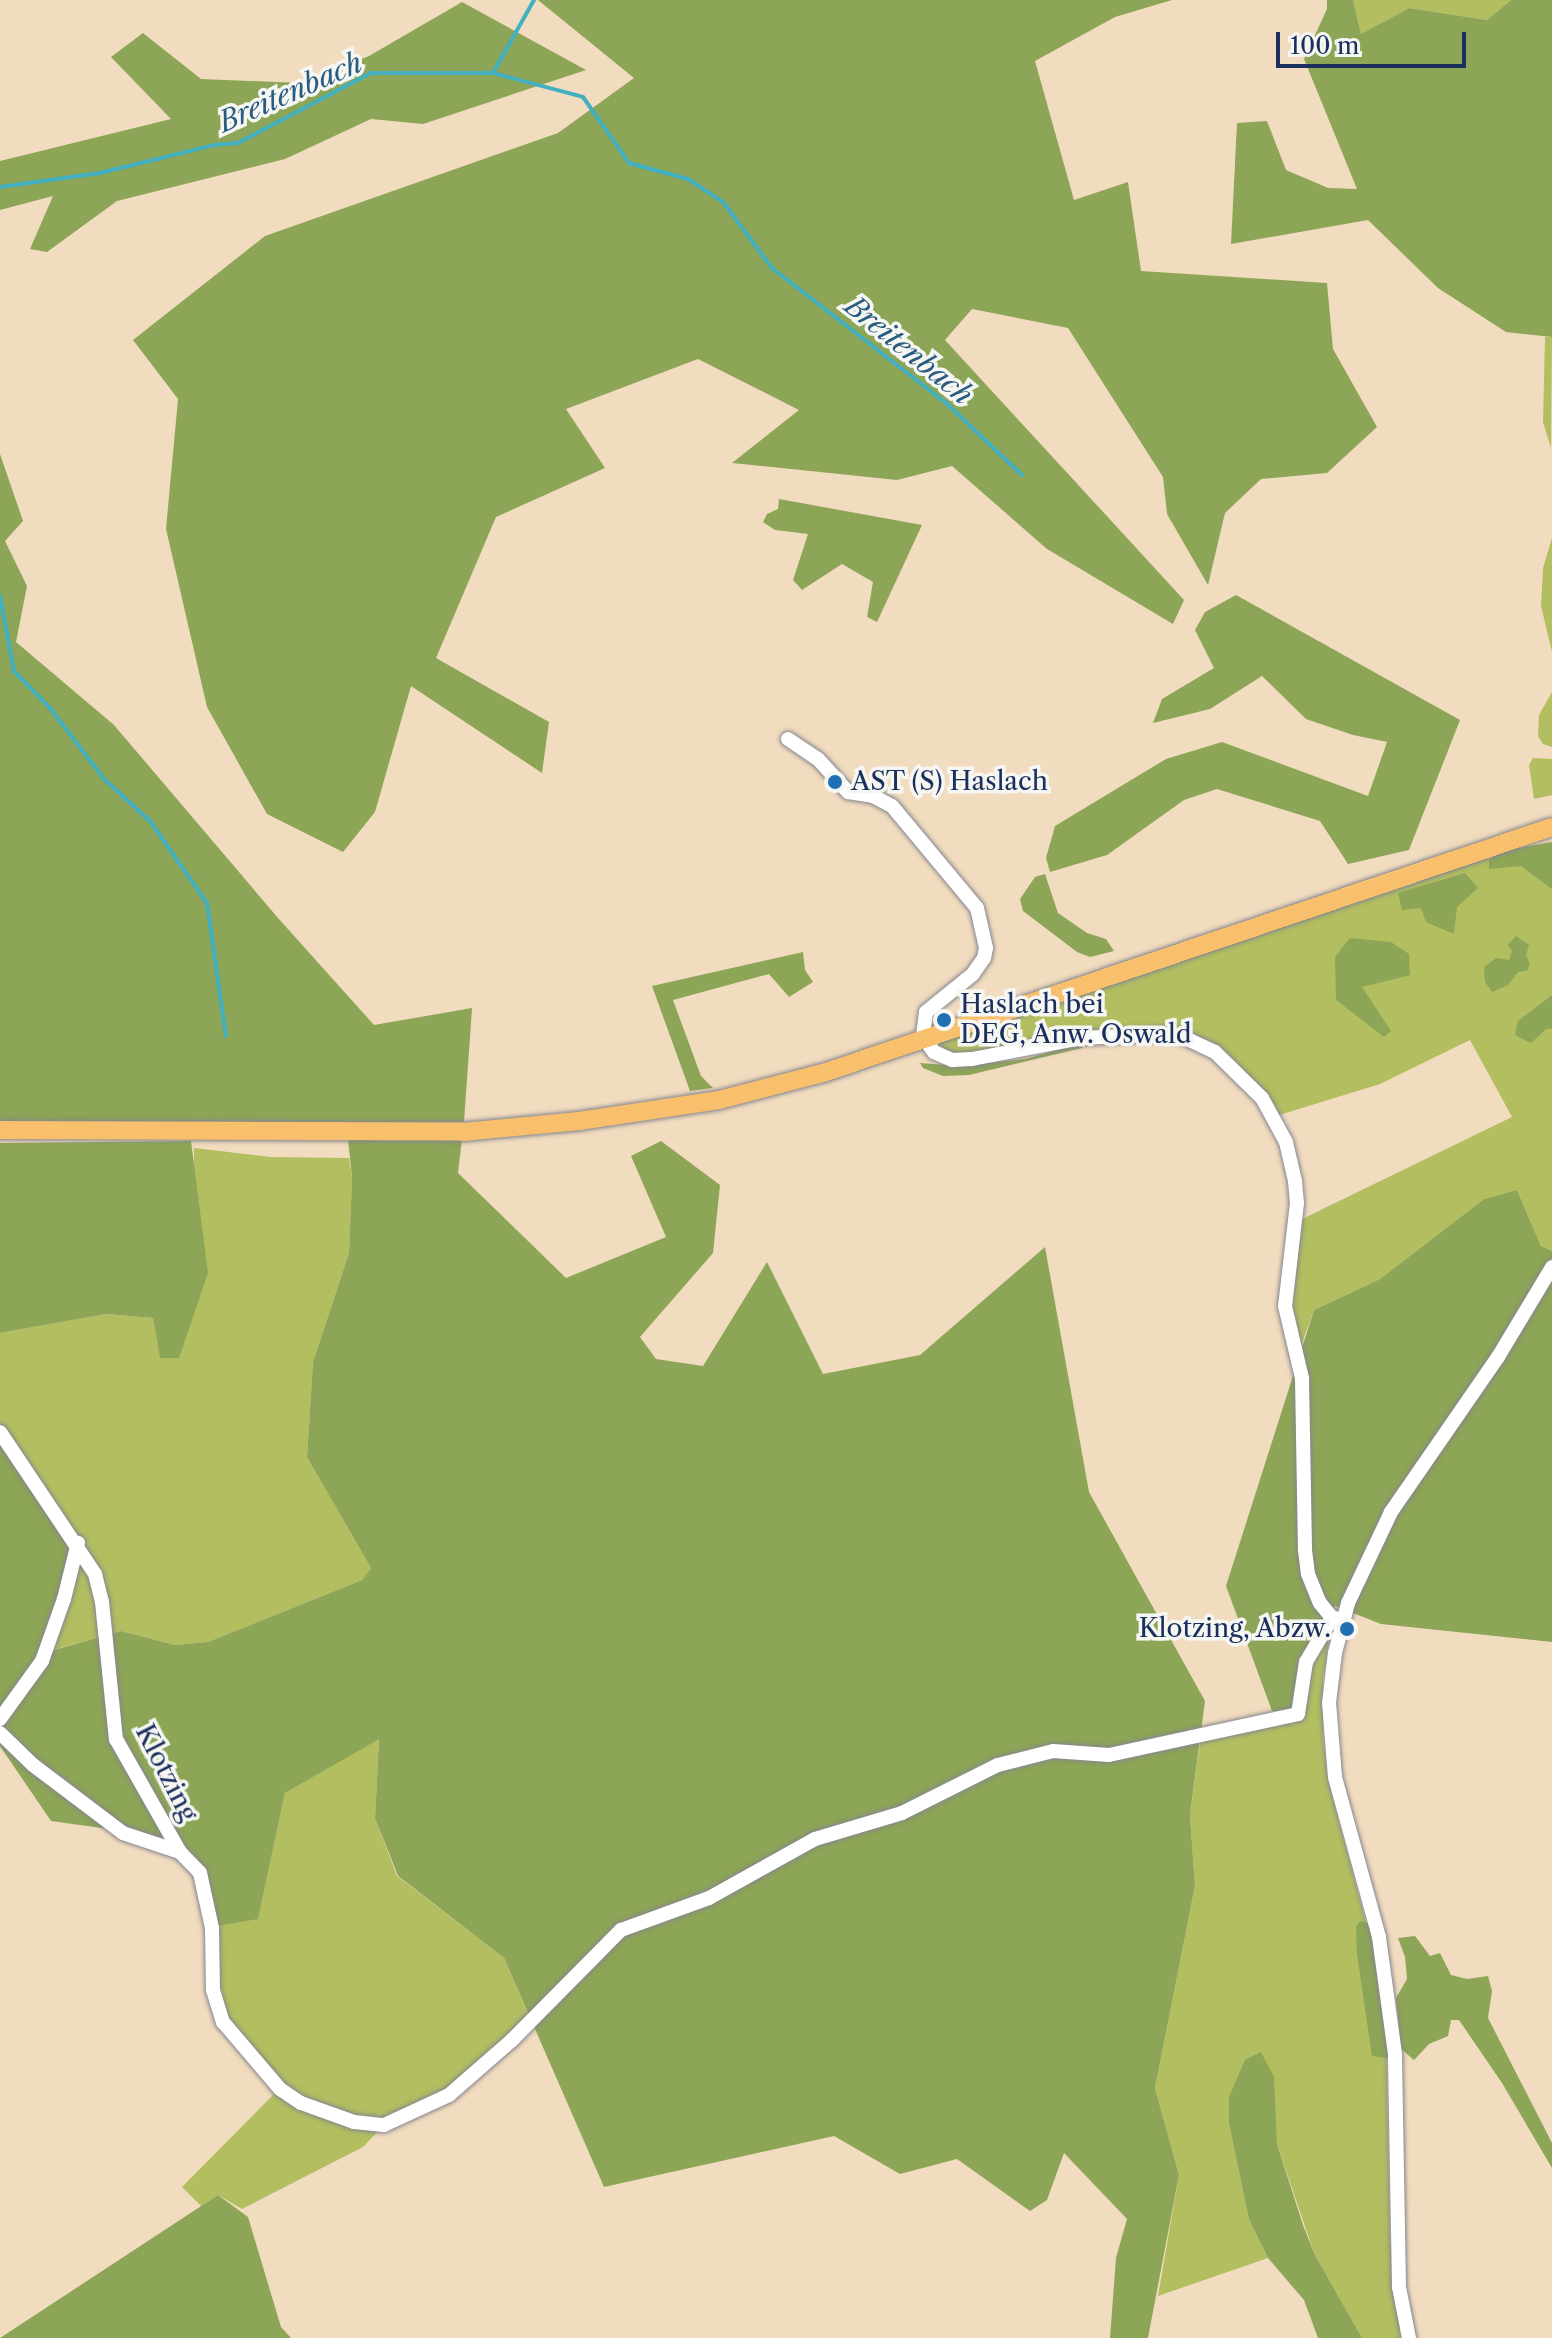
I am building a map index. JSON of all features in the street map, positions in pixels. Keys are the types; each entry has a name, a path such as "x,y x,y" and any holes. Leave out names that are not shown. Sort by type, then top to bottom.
{"main road":[{"path":"0,1130 463,1132 579,1121 719,1100 823,1073 1552,827"}],"street":[{"path":"788,739 818,759 848,792 873,796 892,806 977,908 986,948 984,958 973,974 926,1012 923,1037 934,1052 952,1060 1115,1033 1183,1037 1215,1052 1262,1098 1286,1142 1295,1181 1297,1203 1285,1306 1302,1378 1308,1574 1320,1603 1337,1619"},
{"path":"180,1852 200,1873 212,1928 213,1990 223,2022 280,2089 301,2103 354,2122 384,2125 449,2095 512,2040 621,1930 709,1898 815,1839 902,1813 998,1765 1053,1751 1109,1755 1298,1714 1306,1662 1337,1619 1391,1512 1498,1357 1551,1268"},
{"name":"Klotzing","path":"0,1432 7,1447 78,1543 95,1574 102,1602 116,1739 180,1852"},
{"path":"0,1719 42,1661 64,1599 78,1543"},
{"path":"1337,1619 1329,1703 1330,1745 1340,1804 1379,1937 1387,1979 1397,2085 1399,2287 1409,2338"},
{"name":"Klotzing","path":"0,1733 33,1765 123,1833 180,1852"}],"green space":[{"path":"538,0 1172,0 1115,17 1035,61 1074,200 1128,182 1141,271 1327,283 1333,349 1377,427 1327,473 1261,479 1225,513 1208,585 1167,514 1163,477 1068,328 972,309 945,340 1184,600 1173,624 1047,549 952,466 897,480 732,463 799,410 698,359 566,409 605,468 496,517 436,658 549,722 542,773 411,686 375,812 343,852 267,814 207,707 166,529 178,399 133,340 265,236 558,133 634,78"},
{"path":"1327,0 1353,0 1361,34 1409,8 1487,20 1511,0 1552,0 1552,337 1506,332 1438,288 1368,220 1231,244 1237,123 1267,121 1286,170 1328,188 1357,189 1304,59 1327,9"},
{"path":"1353,0 1511,0 1487,20 1409,8 1361,34"},
{"path":"462,2 586,70 423,124 371,119 285,159 117,201 47,252 30,249 53,196 0,210 0,161 171,119 111,57 143,33 201,79 302,83 369,56"},
{"path":"1545,337 1552,337 1551,448 1543,422"},
{"path":"0,454 23,521 5,541 27,586 16,642 114,725 278,918 374,1025 472,1008 464,1122 0,1125"},
{"path":"779,499 922,525 877,622 867,617 873,582 842,564 802,590 793,580 808,534 775,530 763,522 767,514 778,509"},
{"path":"1552,538 1552,652 1541,606 1543,568"},
{"path":"1236,595 1460,720 1409,850 1348,864 1320,821 1217,789 1184,800 1107,855 1050,872 1046,858 1055,826 1166,759 1222,742 1368,796 1387,742 1353,735 1306,719 1262,676 1210,709 1153,723 1162,699 1214,668 1195,630 1205,612"},
{"path":"1552,692 1552,747 1543,744 1538,736 1539,715"},
{"path":"1533,758 1552,759 1552,795 1534,799 1529,765"},
{"path":"1552,842 1552,889 1521,866 1489,869 1489,861 1499,851"},
{"path":"1512,850 1552,868 1552,1251 1541,1246 1517,1190 1484,1199 1380,1279 1314,1310 1299,1351 1285,1294 1298,1221 1512,1117 1470,1040 1380,1084 1276,1116 1223,1055 1163,1033 958,1062 937,1041"},
{"path":"1465,873 1478,888 1457,907 1454,934 1426,922 1421,908 1402,910 1398,893"},
{"path":"1045,874 1058,913 1087,933 1106,939 1114,951 1090,957 1077,952 1023,911 1020,899 1035,877"},
{"path":"1516,936 1529,945 1526,955 1530,964 1527,971 1518,972 1508,985 1492,992 1485,982 1484,967 1496,958 1509,960 1512,951 1508,945"},
{"path":"1350,938 1391,942 1409,954 1410,975 1362,987 1391,1031 1384,1037 1336,1000 1335,957"},
{"path":"803,952 805,970 813,982 789,997 769,974 673,1000 701,1076 713,1088 690,1091 652,986"},
{"path":"1552,995 1552,1029 1546,1029 1531,1043 1515,1035 1518,1021"},
{"path":"1087,1042 1082,1048 969,1075 943,1076 923,1068 920,1063 959,1066 1025,1059"},
{"path":"462,1139 458,1173 566,1278 666,1237 631,1156 661,1141 720,1185 713,1253 640,1337 656,1359 703,1366 767,1262 823,1374 920,1355 1045,1247 1089,1492 1205,1701 1190,1815 1195,1886 1155,2088 1179,2175 1148,2338 1110,2338 1116,2258 1127,2219 1064,2153 1047,2200 1030,2211 957,2159 900,2174 834,2136 604,2187 504,1958 398,1876 375,1818 379,1739 285,1793 258,1919 212,1927 200,1873 180,1851 116,1830 51,1821 0,1746 0,1428 80,1540 51,1651 121,1631 175,1645 208,1642 362,1580 371,1568 307,1457 313,1362 349,1253 352,1177 348,1140"},
{"path":"191,1141 208,1273 179,1358 160,1358 153,1318 106,1314 0,1333 0,1143"},
{"path":"194,1148 271,1157 349,1158 352,1177 349,1253 313,1362 307,1457 371,1568 362,1580 208,1642 175,1645 121,1631 50,1651 0,1428 0,1333 106,1314 153,1318 160,1357 194,1168"},
{"path":"1517,1190 1541,1246 1552,1251 1552,1642 1381,1624 1335,1606 1305,1659 1294,1711 1272,1711 1226,1586 1314,1310 1380,1279 1484,1199"},
{"path":"1330,1634 1323,1678 1323,1737 1329,1784 1377,1964 1386,2031 1390,2237 1401,2338 1362,2338 1314,2253 1277,2144 1275,2116 1229,2097 1229,2124 1249,2220 1268,2258 1158,2296 1179,2175 1155,2088 1195,1886 1190,1815 1201,1735 1300,1719 1310,1666"},
{"path":"379,1738 375,1818 397,1876 504,1958 531,2021 449,2095 384,2125 363,2147 242,2209 218,2195 201,2206 182,2187 279,2089 223,2021 212,1927 258,1918 285,1793"},
{"path":"1360,1921 1368,1923 1373,1932 1393,2059 1372,2056 1357,1954 1356,1927"},
{"path":"1415,1936 1430,1956 1440,1953 1451,1975 1467,1979 1488,1976 1492,1991 1488,2018 1552,2143 1552,2168 1502,2083 1459,2020 1451,2020 1448,2036 1429,2044 1414,2060 1401,2049 1396,1998 1407,1979 1405,1957 1398,1938"},
{"path":"1261,2052 1274,2077 1277,2144 1303,2225 1314,2253 1362,2338 1318,2338 1304,2300 1268,2258 1249,2220 1229,2124 1229,2097 1245,2060"},
{"path":"218,2195 248,2217 281,2327 291,2338 0,2338"}],"waterway":[{"path":"493,73 534,0"},
{"name":"Breitenbach","path":"0,187 100,173 214,145 238,143 371,73 493,73 583,97 629,163 688,179 723,202 772,268 945,402 1022,475"},
{"path":"0,596 14,671 50,708 104,779 150,821 207,903 226,1036"}],"place":[{"name":"AST (S) Haslach","path":"835,782"},
{"name":"Haslach bei DEG, Anw. Oswald","path":"944,1020"},
{"name":"Klotzing, Abzw.","path":"1347,1629"}]}
